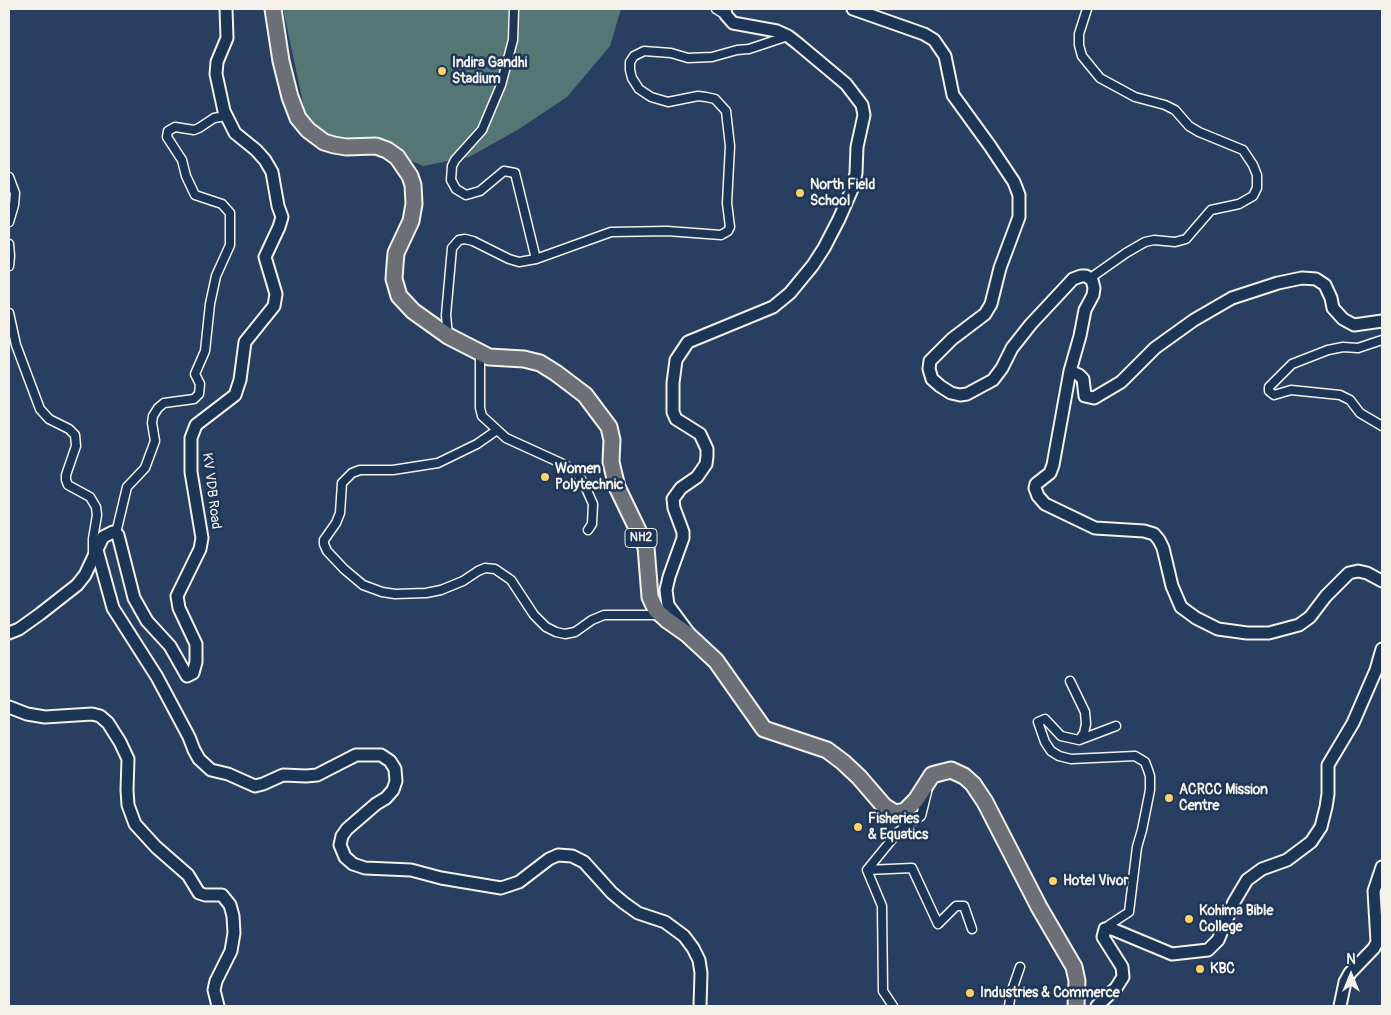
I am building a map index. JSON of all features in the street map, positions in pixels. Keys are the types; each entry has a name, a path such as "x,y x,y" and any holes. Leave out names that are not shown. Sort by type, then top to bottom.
{"highway":[{"name":"NH2","path":"273,9 281,61 290,97 298,118 308,130 324,142 346,147 376,146 387,150 397,157 410,176 413,185 414,204 411,221 396,253 394,279 399,296 413,311 448,336 489,357 524,359 540,363 585,395 604,419 611,434 611,462 617,487 646,547 650,597 656,610 716,661 764,729 827,750 859,777 884,806 895,813 905,811 916,800 932,776"},
{"path":"932,776 951,770 964,776 973,784 985,802 1039,907 1074,967 1077,981 1076,1006"}],"street":[{"name":"KV VDB Road","path":"116,533 120,541 134,598 147,621 170,646 187,676 193,673 196,662 196,644 179,608 177,596 200,549 202,538 191,472 191,438 196,425 235,395 240,380 245,342 274,306 276,294 265,257 282,217 278,206 272,172 256,150 235,134 226,116 216,74 217,62 227,38 226,9"},
{"path":"514,9 514,40 501,86 482,130 455,160 452,166 451,180 456,189 466,195 480,191 504,171 515,173 536,259"},
{"path":"853,9 924,34 934,40 945,56 953,95 1014,182 1019,195 1019,217 1000,268 991,304 985,314 952,339 930,361 929,368 932,379 951,393 960,395 985,386 993,380 1019,338 1073,279 1086,276 1092,280 1093,295 1085,310 1070,372 1054,465 1050,473 1036,484 1035,488 1044,504 1095,528 1144,531 1154,534 1163,548 1172,586 1181,607 1196,618 1218,629 1247,633 1269,633 1299,625 1349,573 1358,571 1367,573 1382,581"},
{"path":"1088,9 1079,34 1079,44 1082,56 1100,78 1135,96 1175,110 1189,126 1199,132 1242,150 1253,165 1257,175 1257,188 1253,196 1239,204 1211,210 1186,239 1175,242 1154,240 1145,242 1089,279"},
{"path":"694,642 668,605 666,590 682,538 681,524 674,508 673,499 681,488 697,477 706,464 707,449 700,434 676,419 673,412 673,383 676,360 688,342 773,307 790,293 824,248 839,219 855,180 857,147 864,115 862,105 846,84 788,36 777,31 733,23 722,11"},
{"path":"448,336 446,315 452,248 459,240 473,241 514,262 527,262 611,232 667,231 721,234 728,232 730,227 727,203 730,146 726,111 715,100 706,97 698,96 668,102 651,97 639,89 632,78 630,62 634,56 644,51 664,52 688,58 712,58 737,50 749,49 788,36"},
{"path":"9,634 33,619 77,585 95,555 103,537 113,532 116,533 127,487 145,468 155,441 152,416 158,408 164,403 194,399 199,394 200,384 195,374 204,351 210,304 216,276 230,246 230,213 222,204 195,195 186,176 182,160 167,137 170,128 194,130 214,118 226,116"},
{"path":"9,177 15,193 9,222"},
{"path":"9,244 9,266"},
{"path":"1070,372 1079,374 1083,379 1084,396 1094,398 1121,382 1155,348 1194,320 1232,298 1278,282 1302,278 1316,279 1324,285 1331,298 1333,308 1343,319 1354,325 1382,321"},
{"path":"9,313 16,345 40,408 49,419 69,429 75,435 76,446 66,480 72,487 90,497 96,507 97,515 93,539 95,555 114,608 157,678 199,759 211,770 236,777 255,786 283,775 317,775 356,755 381,755 390,761 395,769 396,781 393,790 386,798 376,804 347,829 342,836 340,845 344,857 353,864 365,868 411,870 441,878 501,888 519,882 548,859 558,855 572,856 584,862 624,903 638,913 665,922 684,936 699,960 701,973 700,1006"},
{"path":"1382,340 1358,348 1338,347 1292,364 1269,386 1269,391 1274,395 1291,390 1340,395 1350,400 1360,414 1382,426"},
{"path":"480,352 480,408 482,416 506,438 563,464 579,476 592,504 592,524 588,530"},
{"path":"497,430 477,444 438,463 394,470 360,470 352,473 342,483 340,513 336,523 324,540 327,551 363,585 382,592 396,594 426,594 453,587 485,568 495,569 511,580 529,610 546,627 565,634 575,632 592,620 604,615 661,615"},
{"path":"1105,929 1112,929 1172,954 1212,948 1218,940 1234,902 1247,880 1262,869 1287,860 1311,842 1321,827 1328,794 1328,764 1353,723 1376,670 1382,649"},
{"path":"1070,681 1085,712 1086,724 1084,733 1079,740"},
{"path":"9,707 26,714 45,718 92,714 100,716 108,722 128,759 128,805 135,824 156,847 188,874 200,893 205,895 222,895 230,905 233,916 233,943 231,951 216,980 214,990 218,1006"},
{"path":"1097,1006 1116,988 1123,977 1122,967 1103,937 1105,929 1109,924 1128,912 1136,847 1147,807 1150,776 1144,762 1135,756 1071,758 1059,756 1051,751 1044,742 1038,722 1044,719 1060,736 1079,740 1116,726"},
{"path":"867,870 898,832 921,816 932,776"},
{"path":"1340,1006 1345,982 1350,973 1377,942 1374,892 1382,866"},
{"path":"867,870 912,868 916,873 938,924 956,906 964,906 972,929"},
{"path":"867,870 882,906 882,983 885,996 893,1006"},
{"path":"1008,1006 1020,967"}],"green space":[{"name":"Indira Gandhi Stadium","path":"283,9 621,9 610,46 567,97 519,129 469,157 423,166 405,158 388,143 340,138 317,131 305,112"}],"place":[{"name":"Indira Gandhi Stadium","path":"442,71"},
{"name":"North Field School","path":"800,193"},
{"name":"Women Polytechnic","path":"545,477"},
{"name":"ACRCC Mission Centre","path":"1169,798"},
{"name":"Fisheries & Equatics","path":"858,827"},
{"name":"Hotel Vivor","path":"1053,881"},
{"name":"Kohima Bible College","path":"1189,919"},
{"name":"KBC","path":"1200,969"},
{"name":"Industries & Commerce","path":"970,993"}]}
